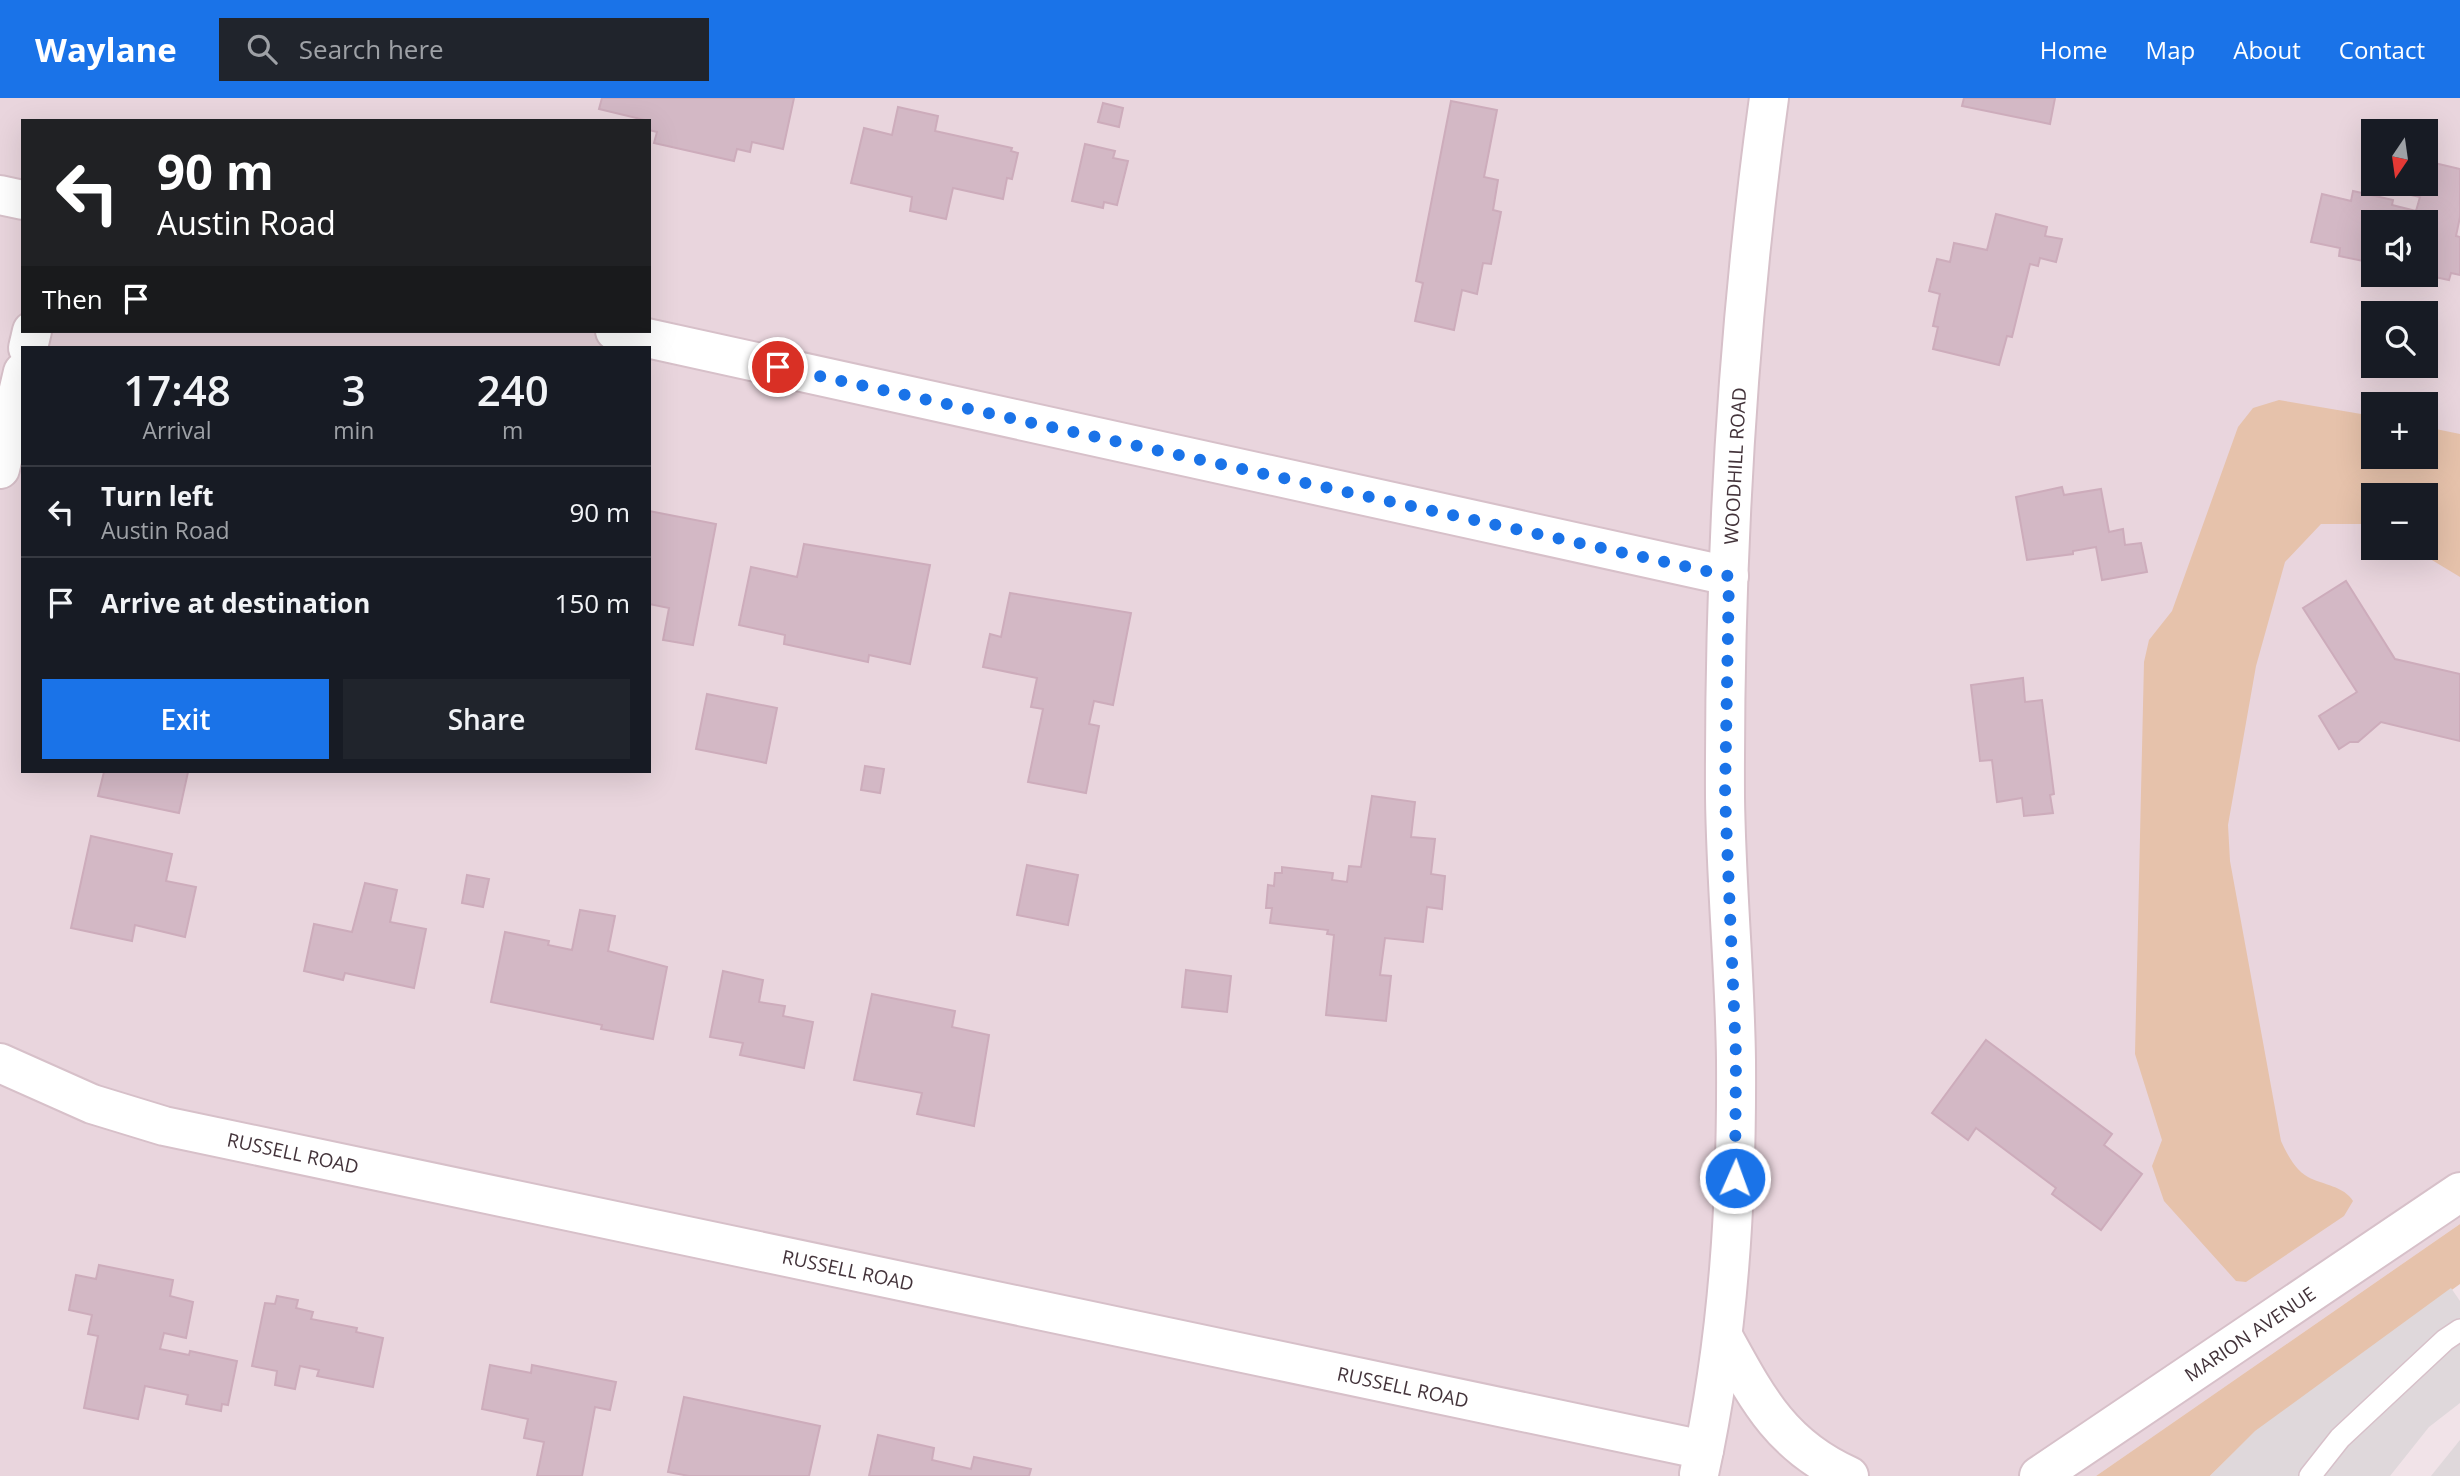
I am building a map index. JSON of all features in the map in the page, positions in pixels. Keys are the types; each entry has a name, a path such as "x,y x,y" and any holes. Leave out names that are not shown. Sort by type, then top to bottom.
{"street":[{"name":"WOODHILL ROAD","path":"1702,1463 1724,1338 1736,1156 1736,1056 1725,795 1729,576 1741,365 1769,98"},
{"path":"0,195 21,200"},
{"path":"624,333 1729,576"},
{"path":"0,469 21,380"},
{"name":"RUSSELL ROAD","path":"0,1063 92,1104 164,1126 1702,1463"},
{"name":"MARION AVENUE","path":"2039,1476 2460,1192"},
{"path":"1724,1338 1758,1400 1777,1425 1812,1457 1849,1476"}],"lane":[{"path":"2310,1476 2340,1438 2445,1340 2460,1330"}],"shaded area":[{"path":"0,98 2460,98 2460,1224 2096,1476 0,1476"},
{"path":"2279,400 2361,414 2361,469 2438,469 2438,429 2460,434 2460,577 2432,560 2438,560 2438,483 2361,483 2361,524 2321,524 2285,562 2256,666 2228,825 2230,861 2281,1141 2303,1174 2339,1189 2353,1201 2344,1216 2246,1282 2236,1281 2164,1201 2152,1166 2162,1140 2135,1054 2144,662 2149,640 2172,611 2238,427 2253,408"},
{"path":"2460,1224 2460,1284 2256,1431 2210,1476 2096,1476"},
{"path":"2451,1288 2460,1301 2460,1403 2429,1427 2390,1476 2210,1476 2255,1431"},
{"path":"2460,1440 2460,1476 2431,1476"}],"building":[{"path":"602,98 794,98 783,149 752,142 750,152 737,149 734,161 654,143 657,132 651,130 651,119 599,109"},
{"path":"1964,98 2055,98 2050,124 1962,106"},
{"path":"1451,101 1497,110 1484,177 1498,180 1493,210 1501,212 1491,264 1483,263 1477,294 1462,290 1454,330 1415,321 1423,283 1416,281"},
{"path":"1103,103 1123,108 1119,127 1098,122"},
{"path":"898,107 938,116 935,131 1012,148 1011,151 1018,153 1012,179 1007,178 1003,199 953,188 946,219 910,211 912,197 851,183 864,128 892,135"},
{"path":"1085,144 1115,151 1113,158 1128,161 1117,205 1104,202 1103,208 1072,201"},
{"path":"2438,164 2460,169 2460,217 2456,236 2460,237 2460,275 2451,273 2449,280 2438,278 2438,210 2416,210 2420,197 2416,196 2438,196"},
{"path":"2353,191 2361,193 2361,196 2393,200 2392,205 2412,210 2361,210 2361,261 2339,256 2340,248 2311,242 2322,194 2351,201"},
{"path":"1996,214 2047,227 2045,236 2062,239 2056,262 2040,258 2038,266 2030,264 2012,337 2007,336 1999,365 1933,349 1938,327 1933,326 1940,294 1929,291 1937,259 1950,262 1954,243 1987,250"},
{"path":"2062,487 2064,495 2101,489 2109,532 2123,529 2125,545 2141,543 2147,572 2102,580 2096,547 2073,551 2073,554 2027,560 2016,497"},
{"path":"651,511 716,524 693,645 663,640 669,608 651,604"},
{"path":"804,544 930,565 910,664 869,655 868,662 784,644 785,635 739,625 751,567 797,577"},
{"path":"2346,581 2395,659 2460,674 2460,741 2381,722 2358,742 2350,742 2339,749 2319,716 2357,692 2303,608"},
{"path":"1010,593 1131,613 1113,705 1094,701 1089,724 1099,726 1086,793 1028,782 1043,709 1031,707 1037,678 983,667 990,634 1001,637"},
{"path":"2023,678 2025,702 2042,700 2054,794 2050,795 2053,813 2024,816 2022,798 1997,802 1992,760 1980,761 1971,685"},
{"path":"707,694 777,708 766,763 696,749"},
{"path":"865,766 884,769 880,793 861,790"},
{"path":"104,773 188,773 179,813 98,796"},
{"path":"1372,796 1415,802 1411,837 1435,839 1431,874 1445,876 1442,909 1427,907 1423,942 1385,938 1380,975 1391,976 1386,1021 1326,1015 1334,935 1327,934 1328,930 1270,923 1272,908 1266,908 1268,885 1274,886 1275,873 1282,873 1282,867 1333,873 1332,880 1347,882 1349,866 1361,867"},
{"path":"91,836 172,854 166,881 196,887 185,937 135,925 132,941 71,928"},
{"path":"1027,865 1078,875 1068,925 1017,915"},
{"path":"467,875 489,879 483,907 462,903"},
{"path":"365,883 397,890 390,922 426,929 414,988 345,973 343,980 304,971 314,924 352,932"},
{"path":"580,910 615,916 608,951 667,967 653,1039 601,1029 602,1025 491,1002 505,932 549,941 548,945 572,950"},
{"path":"1186,970 1231,976 1227,1012 1182,1007"},
{"path":"723,971 763,980 759,1002 785,1006 783,1016 813,1022 804,1068 740,1055 743,1043 710,1037"},
{"path":"872,994 955,1011 952,1027 989,1035 974,1126 917,1114 922,1093 854,1080"},
{"path":"1986,1040 2112,1134 2104,1145 2142,1174 2101,1230 2052,1194 2056,1188 1976,1128 1968,1140 1932,1113"},
{"path":"99,1265 173,1280 170,1296 193,1302 186,1338 164,1333 160,1349 189,1355 190,1351 237,1361 228,1405 222,1404 221,1411 186,1404 188,1395 145,1386 138,1419 84,1408 98,1336 88,1334 92,1315 69,1310 76,1275 96,1279"},
{"path":"277,1296 298,1300 296,1308 313,1312 311,1319 357,1328 356,1332 383,1338 373,1387 317,1376 319,1370 300,1366 295,1389 275,1385 277,1371 252,1366 265,1303 275,1304"},
{"path":"490,1365 531,1373 532,1365 616,1382 610,1410 595,1407 582,1476 537,1476 544,1442 524,1438 528,1419 482,1409"},
{"path":"684,1397 820,1426 809,1476 689,1476 668,1472"},
{"path":"878,1435 934,1448 932,1460 971,1469 974,1457 1031,1469 1029,1476 869,1476"}],"route":[{"path":"778,367 1729,576 1725,795 1736,1056 1735,1178"}]}
